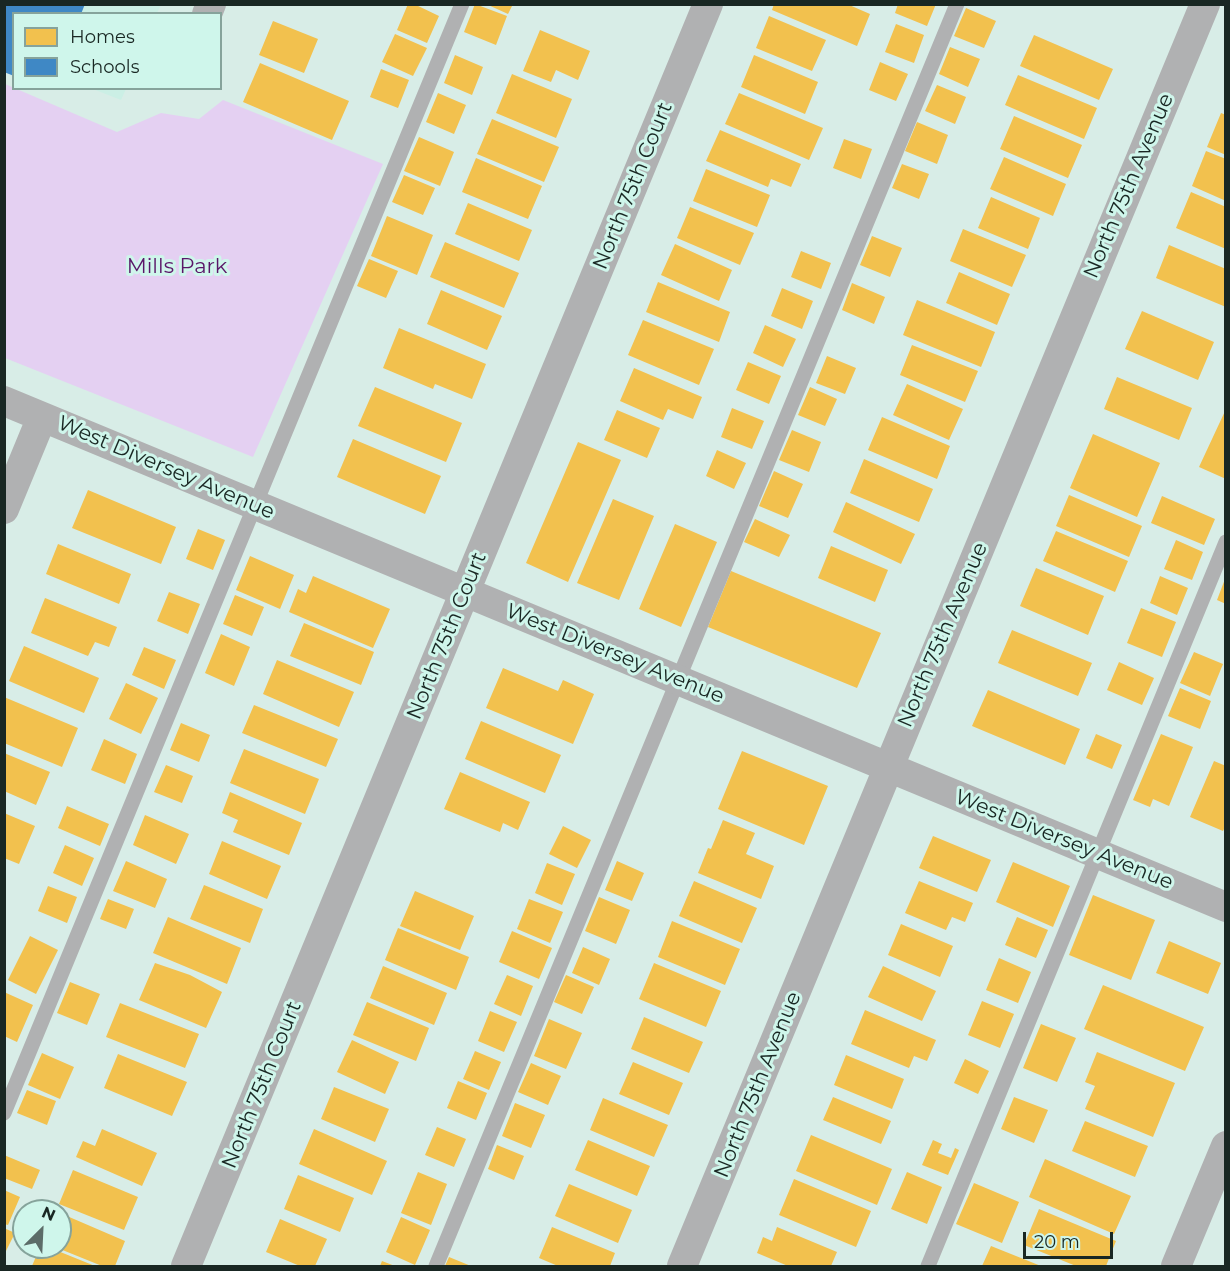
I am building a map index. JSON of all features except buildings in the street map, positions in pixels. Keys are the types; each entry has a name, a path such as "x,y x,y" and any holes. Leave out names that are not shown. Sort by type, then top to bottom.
{"street":[{"name":"North 75th Court","path":"186,1266 708,4"},
{"name":"North 75th Avenue","path":"682,1266 1205,4"},
{"name":"West Diversey Avenue","path":"4,401 1226,907"},
{"path":"4,509 42,417"},
{"path":"1176,1266 1226,1146"}],"lane":[{"path":"4,1113 462,4"},
{"path":"436,1266 957,4"},
{"path":"928,1266 1226,542"}],"shaded area":[{"path":"4,5 161,5 158,12 12,12"},
{"path":"96,90 126,90 121,100"}],"green space":[{"name":"Mills Park","path":"5,84 12,87 12,90 19,90 117,132 161,113 199,119 223,100 383,164 253,457 5,358"}]}
